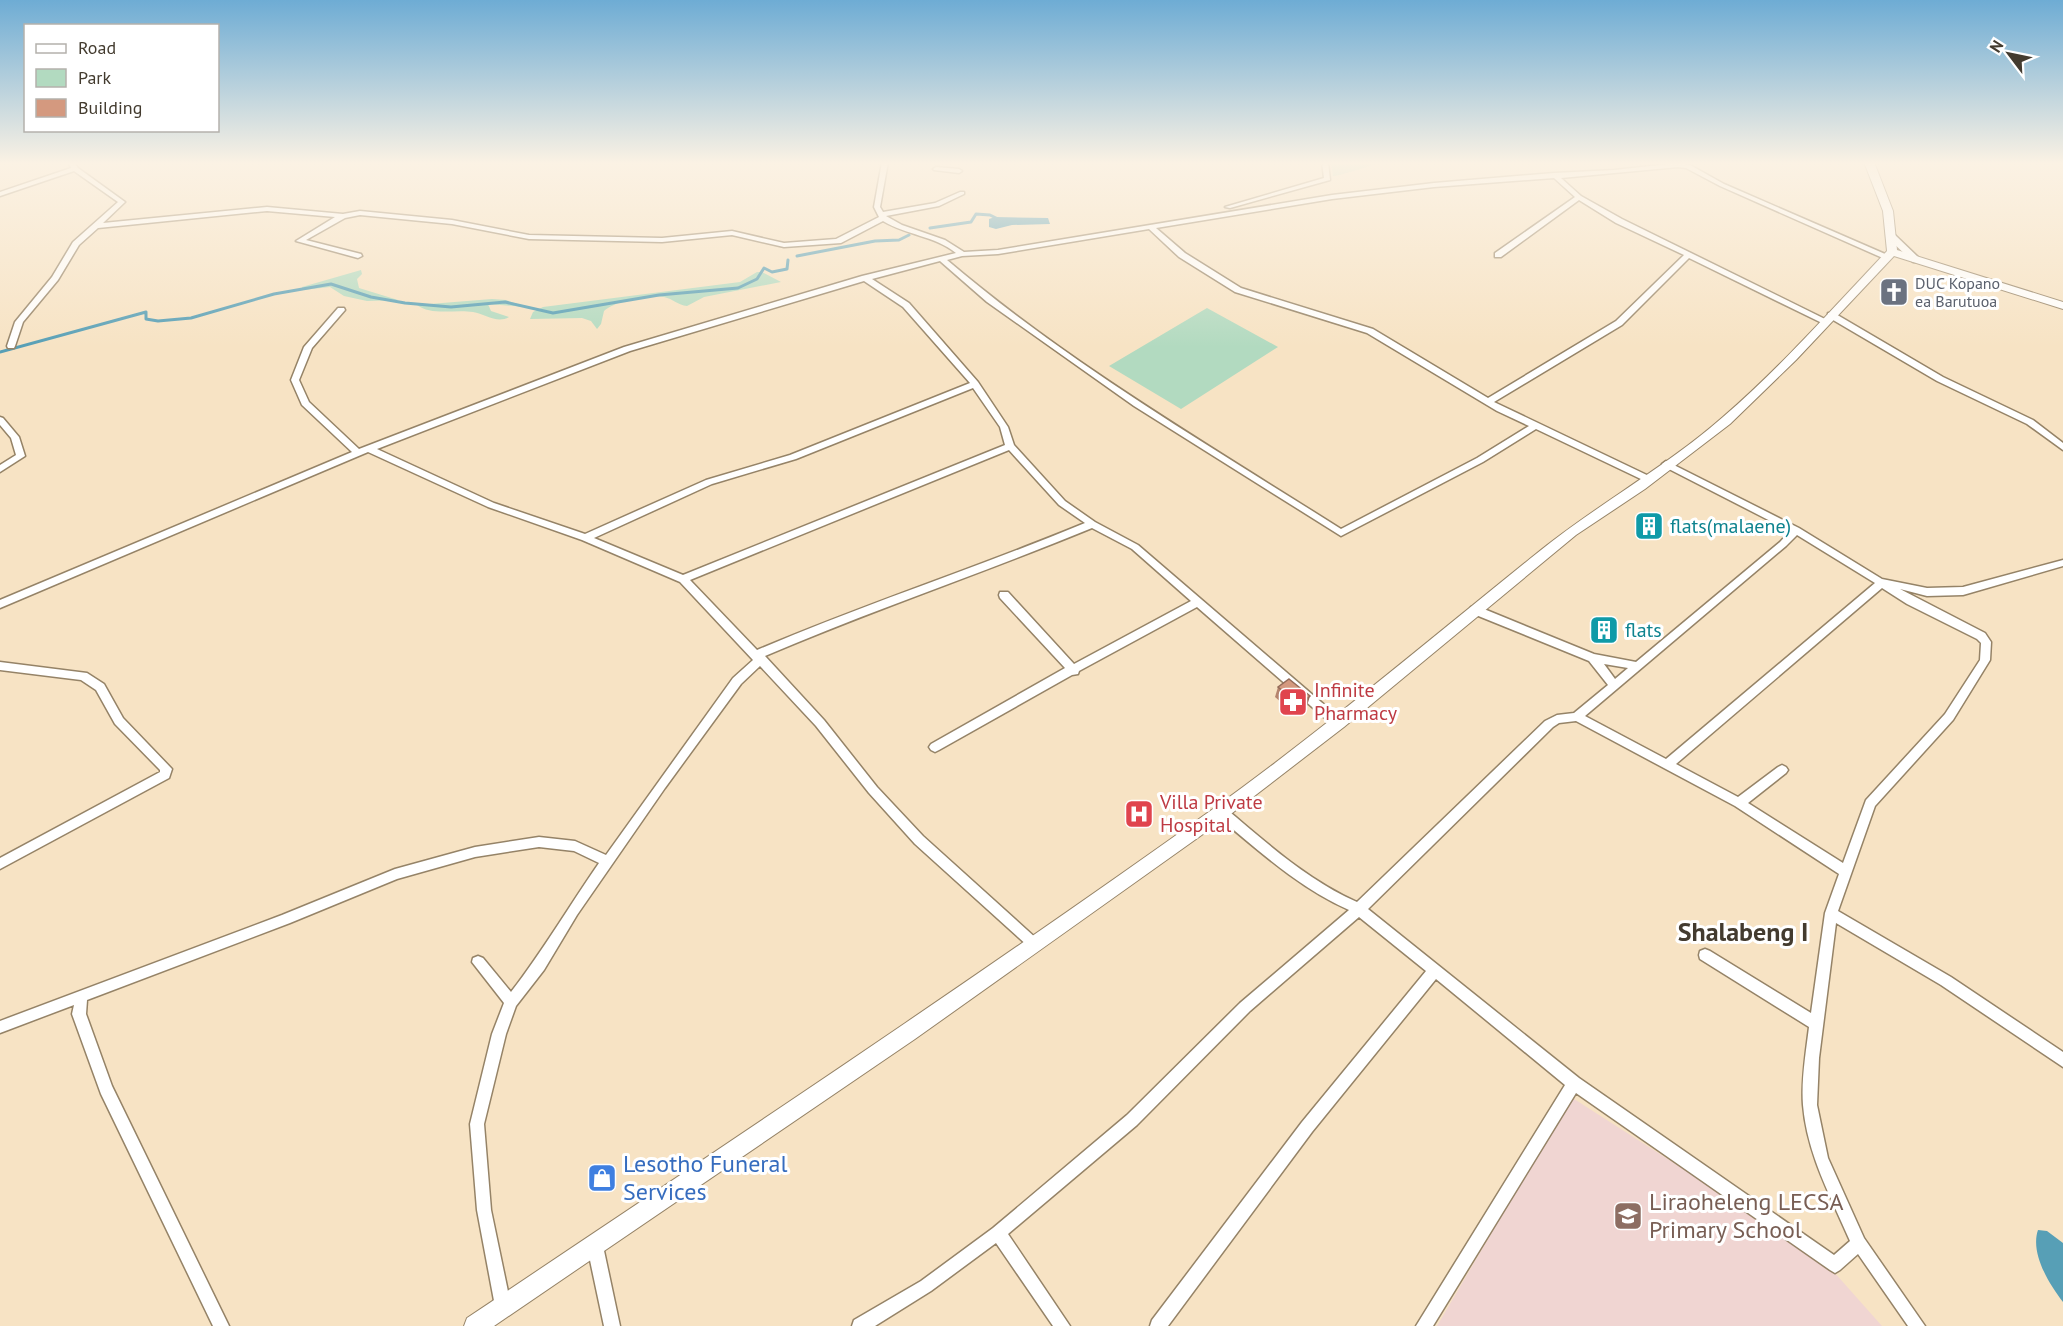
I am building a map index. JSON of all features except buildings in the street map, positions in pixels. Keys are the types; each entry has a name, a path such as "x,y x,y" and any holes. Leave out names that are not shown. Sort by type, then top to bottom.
{"main road":[{"path":"475,1326 595,1246 1221,813 1338,723 1571,532 1648,479 1737,412 1747,399 1792,358 1890,249 1889,224"},
{"path":"1890,249 1916,260 2063,306"}],"street":[{"path":"11,346 19,322 55,278 76,244 99,224"},
{"path":"97,226 118,224"},
{"path":"329,224 300,241 358,256"},
{"path":"462,224 529,237 662,240 732,233 784,245 838,241 869,224"},
{"path":"899,224 942,240 962,254"},
{"path":"0,604 358,453 648,342 941,258 998,252 1174,224"},
{"path":"1498,255 1542,224"},
{"path":"1629,224 1687,256 1828,318 1940,379 2030,422 2063,447"},
{"path":"1823,224 1890,249"},
{"path":"1152,228 1182,255 1238,290 1363,328 1417,357 1488,402 1648,479"},
{"path":"1488,402 1622,320 1687,256"},
{"path":"941,258 990,300 1137,404 1341,533 1480,460 1535,426"},
{"path":"865,278 906,305 975,384 1004,427 1010,446 1062,503 1092,524 1135,547 1338,723"},
{"path":"340,310 308,347 295,380 305,403 358,453"},
{"path":"585,538 708,482 793,457 975,384"},
{"path":"0,420 15,437 21,456 0,469"},
{"path":"683,579 1010,446"},
{"path":"369,449 491,505 585,538 683,579 820,723 873,790 919,840 1033,943"},
{"path":"1666,464 1796,530 1911,601 1981,636 1986,642 1985,660 1949,717 1870,803 1831,914 1817,1024 1810,1105 1821,1159 1859,1243 1917,1326"},
{"path":"503,1306 484,1210 477,1124 499,1034 510,1002 539,966 607,861 737,681 759,657 822,627 1016,556 1092,524"},
{"path":"860,1326 926,1286 999,1233 1132,1120 1245,1007 1359,909 1548,724 1557,719 1577,717 1796,530"},
{"path":"1883,582 1927,592 1963,591 2063,563"},
{"path":"1667,765 1883,582"},
{"path":"1004,596 1074,671"},
{"path":"935,747 994,711 1074,671 1199,601"},
{"path":"1475,610 1593,658 1638,666"},
{"path":"1593,658 1615,686"},
{"path":"0,666 83,676 99,687 118,722 165,769 165,775 0,864"},
{"path":"1577,717 1739,803 1845,871"},
{"path":"1739,803 1782,770"},
{"path":"1221,813 1290,868 1335,900 1359,909 1574,1083 1835,1265 1859,1243"},
{"path":"0,1027 81,999 395,874 476,852 539,842 575,846 607,861"},
{"path":"1831,914 1946,981 2063,1060"},
{"path":"1705,955 1817,1024"},
{"path":"478,962 510,1002"},
{"path":"1158,1326 1306,1127 1435,970"},
{"path":"81,999 79,1014 106,1089 221,1326"},
{"path":"1424,1326 1574,1083"},
{"path":"999,1233 1062,1326"},
{"path":"595,1246 612,1326"}],"shaded area":[{"name":"Liraoheleng LECSA Primary School","path":"1571,1097 1744,1208 1834,1272 1882,1326 1437,1326"}],"green space":[{"path":"361,270 362,274 357,279 359,288 398,300 367,301 344,296 330,287 303,290 302,287"},
{"path":"757,272 762,272 781,282 704,297 687,306 664,297 649,296 632,299 604,311 601,324 597,329 591,321 582,318 530,319 533,312 543,307 740,282"},
{"path":"506,300 526,307 488,304 491,311 509,317 500,319 466,311 429,310 417,305"},
{"path":"1207,308 1278,347 1181,409 1109,366"}],"water":[{"path":"989,224 1050,224 1012,225 996,229 989,227"},
{"path":"2038,1230 2047,1231 2063,1243 2063,1302 2042,1268 2036,1239"}],"waterway":[{"path":"930,228 958,224"},
{"path":"797,256 875,241 899,240 909,235"},
{"path":"0,352 146,312 146,319 158,321 191,318 274,294 331,284 371,297 405,303 451,307 505,302 553,313 659,295 738,288 757,279 764,268 772,272 787,269 788,260"}],"place":[{"name":"DUC Kopano ea Barutuoa","path":"1894,292"},
{"name":"flats(malaene)","path":"1649,526"},
{"name":"flats","path":"1604,630"},
{"name":"Infinite Pharmacy","path":"1293,702"},
{"name":"Villa Private Hospital","path":"1139,814"},
{"name":"Lesotho Funeral Services","path":"602,1178"},
{"name":"Liraoheleng LECSA Primary School","path":"1628,1216"}],"district":[{"name":"Shalabeng I","path":"1743,932"}]}
